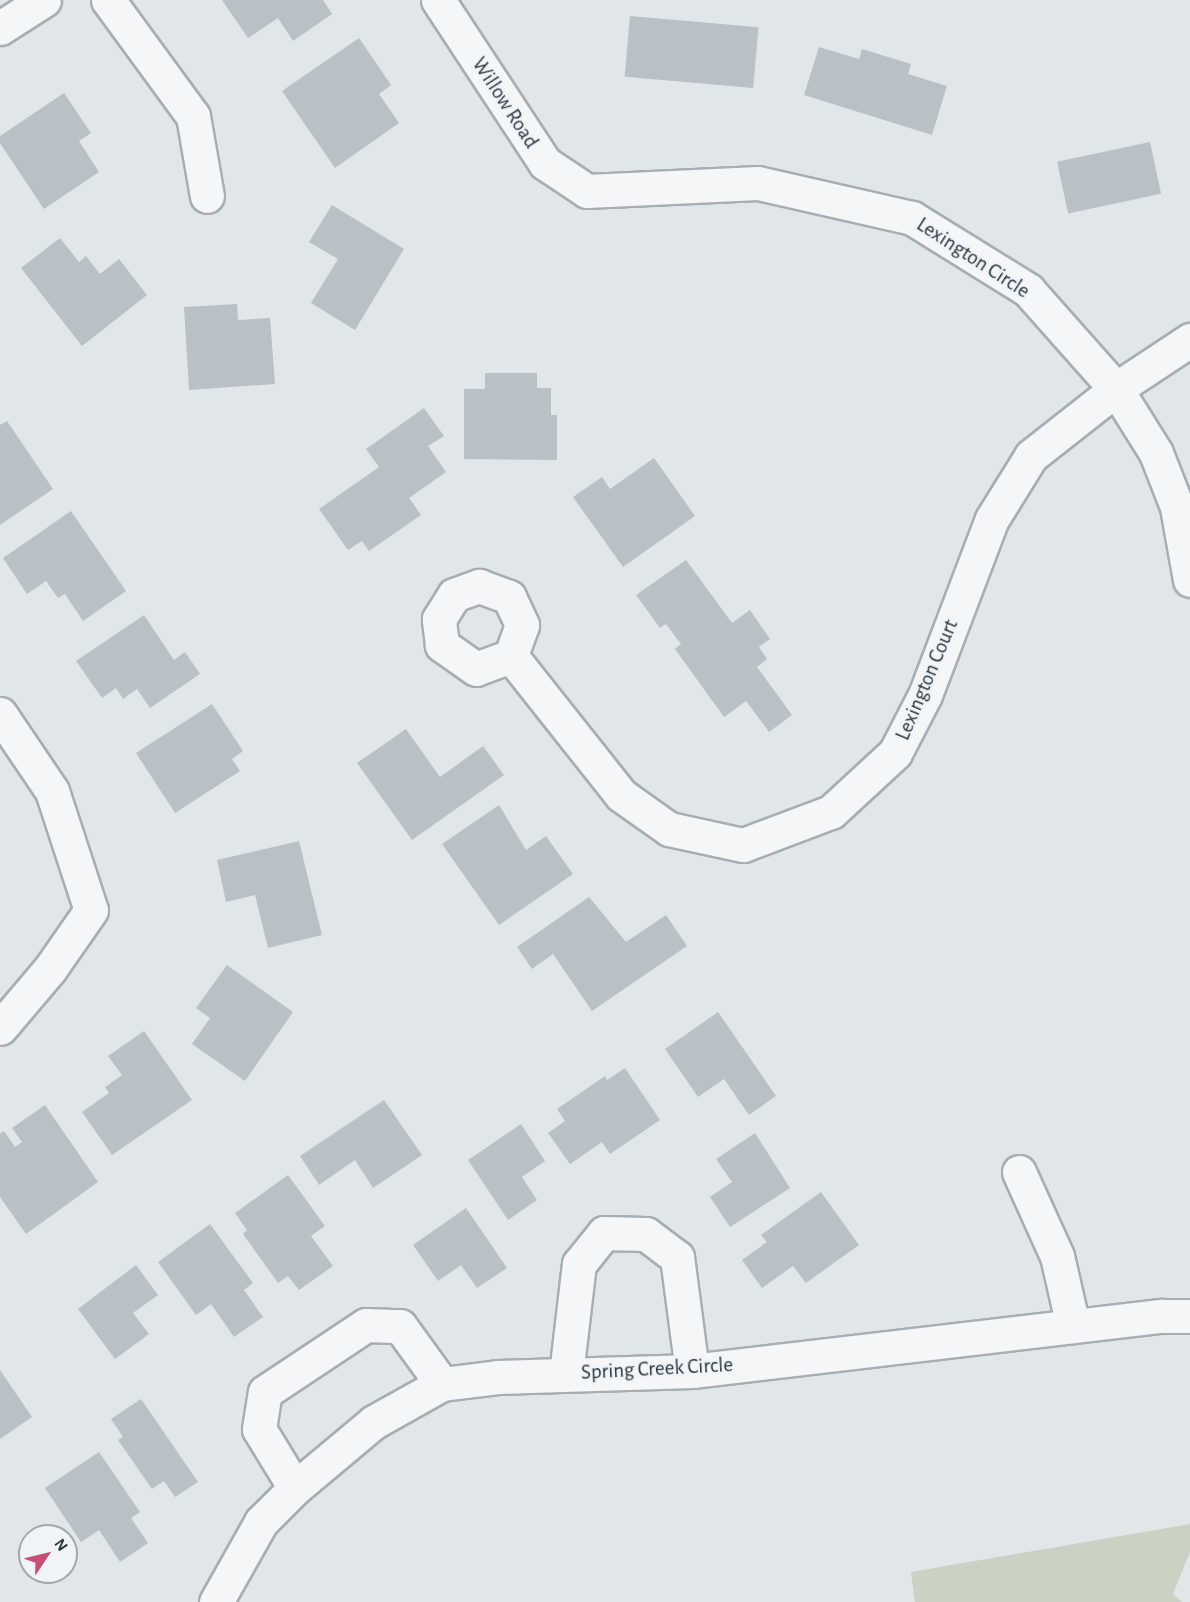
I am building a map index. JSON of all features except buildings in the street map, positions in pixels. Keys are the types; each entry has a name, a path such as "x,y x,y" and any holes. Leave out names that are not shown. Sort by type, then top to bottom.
{"street":[{"path":"0,28 44,0"},
{"path":"108,0 193,116 207,196"},
{"name":"Willow Road","path":"438,0 545,163 587,191"},
{"name":"Lexington Circle","path":"587,191 758,183 912,218 1028,290 1116,389 1156,453 1177,507 1190,580"},
{"name":"Lexington Court","path":"511,656 621,795 669,829 742,845 831,812 895,753 925,695 992,519 1031,456 1116,389 1190,340"},
{"path":"0,714 52,791 91,910 50,969 0,1028"},
{"path":"1019,1172 1057,1256 1073,1326"},
{"path":"566,1374 579,1264 604,1233 646,1234 677,1257 692,1371"},
{"name":"Spring Creek Circle","path":"216,1602 261,1522 295,1488 374,1422 442,1384 566,1374 692,1371 1073,1326 1190,1316"},
{"path":"295,1488 259,1429 265,1392 366,1324 400,1326 442,1384"}],"green space":[{"path":"1190,1524 1190,1552 1173,1594 1182,1602 915,1602 911,1572"}]}
